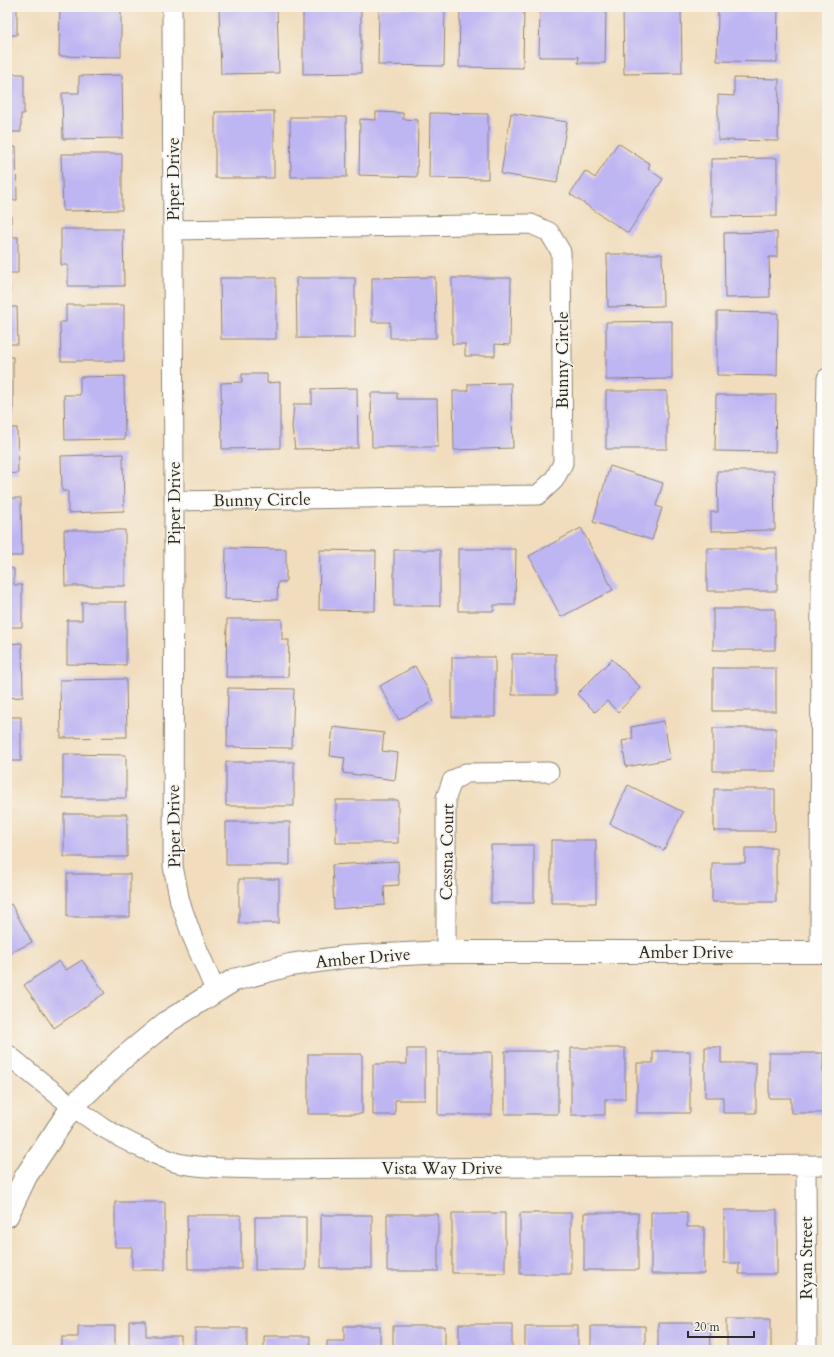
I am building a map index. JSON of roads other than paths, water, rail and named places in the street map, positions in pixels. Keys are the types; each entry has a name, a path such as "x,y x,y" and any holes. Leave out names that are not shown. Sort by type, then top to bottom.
{"street":[{"name":"Piper Drive","path":"172,7 174,230 173,866 180,902 192,936 216,990"},
{"name":"Bunny Circle","path":"174,230 531,224 549,232 561,252 562,463 554,480 538,495 174,501"},
{"path":"823,952 820,562 825,475 827,378"},
{"name":"Cessna Court","path":"446,952 446,798 452,781 466,773 549,772"},
{"name":"Amber Drive","path":"7,1216 26,1176 72,1107 122,1060 167,1022 234,980 290,965 345,957 446,952 823,952"},
{"name":"Vista Way Drive","path":"7,1054 72,1107 107,1130 138,1147 177,1163 212,1167 263,1169 827,1165"},
{"name":"Ryan Street","path":"806,1165 807,1350"}]}
